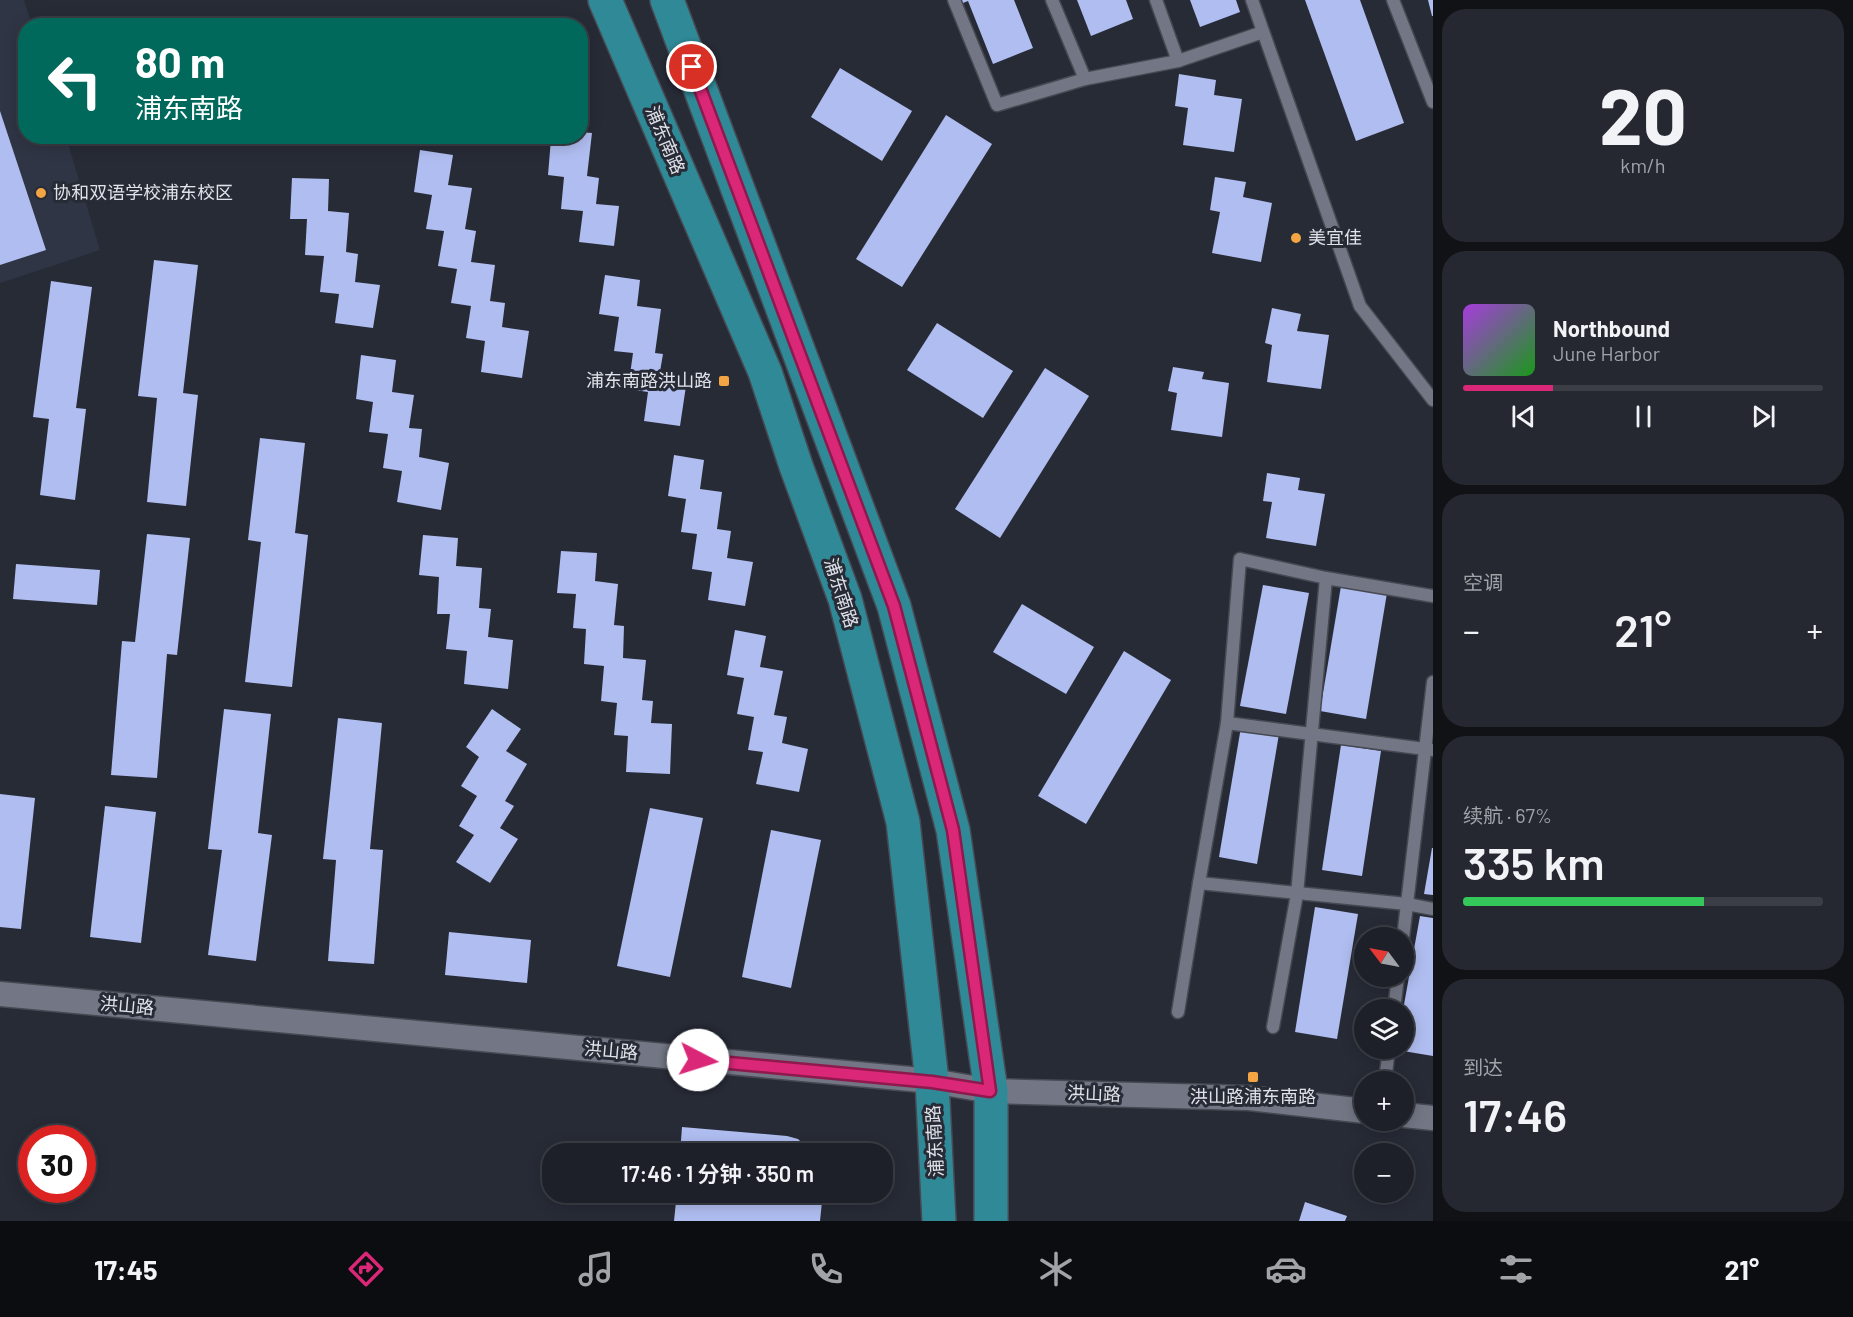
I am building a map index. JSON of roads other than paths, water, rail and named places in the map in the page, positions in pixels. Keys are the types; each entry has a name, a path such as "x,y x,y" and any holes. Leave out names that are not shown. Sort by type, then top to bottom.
{"main road":[{"name":"浦东南路","path":"606,0 765,372 796,466 845,599 903,822 932,1082 939,1221"},
{"path":"667,0 894,606 953,830 990,1091 991,1221"}],"street":[{"name":"洪山路","path":"0,994 932,1082 990,1091 1248,1098 1354,1111"},
{"path":"1414,1116 1433,1118"}],"lane":[{"path":"954,0 998,105 1084,78 1178,61 1263,32"},
{"path":"1052,0 1084,78"},
{"path":"1156,0 1178,61"},
{"path":"1252,0 1360,306 1433,400"},
{"path":"1393,0 1433,102"},
{"path":"1178,1012 1227,723 1240,559 1326,578 1433,596"},
{"path":"1273,1027 1297,894 1326,578"},
{"path":"1404,927 1429,749 1433,682"},
{"path":"1227,723 1429,749"},
{"path":"1199,883 1407,904 1433,909"}],"place":[{"name":"协和双语学校浦东校区","path":"41,193"},
{"name":"美宜佳","path":"1296,238"},
{"name":"浦东南路洪山路","path":"724,381"},
{"name":"洪山路浦东南路","path":"1253,1077"}]}
